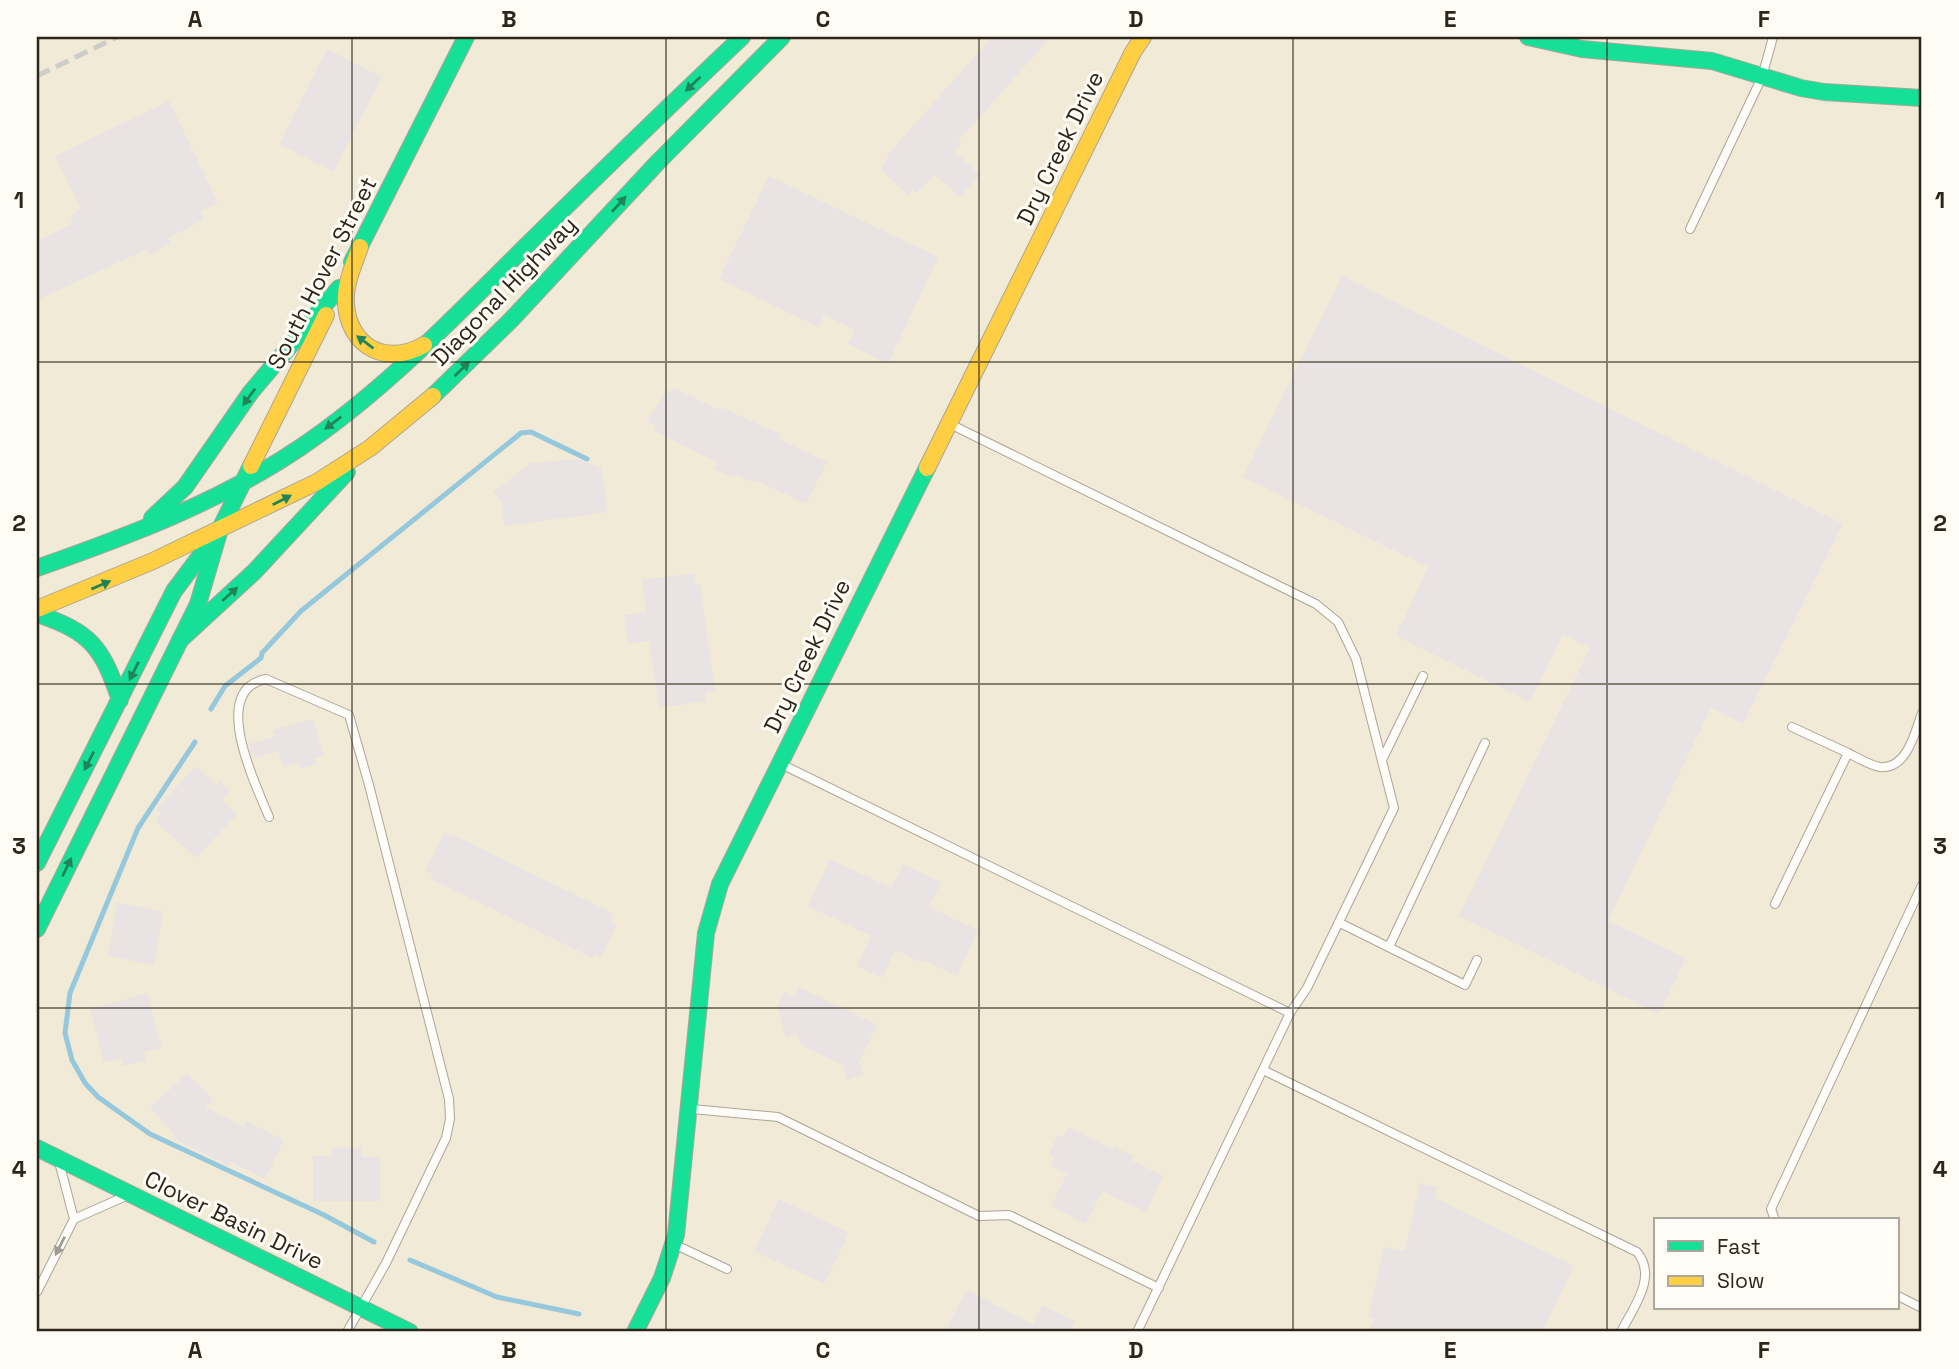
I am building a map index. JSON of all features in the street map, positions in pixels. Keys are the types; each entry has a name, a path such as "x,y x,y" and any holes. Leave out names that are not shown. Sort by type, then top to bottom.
{"main road":[{"name":"South Hover Street","path":"37,863 174,591 220,529 466,37"},
{"name":"Diagonal Highway","path":"113,542 164,522 244,482 350,411 428,344 742,37"},
{"name":"Diagonal Highway","path":"37,612 220,529 309,485 368,450 430,399 493,339 641,180 782,37"},
{"name":"Dry Creek Drive","path":"635,1332 662,1278 673,1244 709,918 720,884 948,422 1133,52 1143,37"},
{"path":"1528,37 1582,49 1695,58 1733,66 1801,89 1824,93 1922,98"},
{"path":"360,247 346,292 346,316 356,335 369,347 395,355 410,353 428,344"},
{"path":"37,568 113,542 156,516 185,487 251,392 339,288"},
{"path":"180,640 254,572 368,450"},
{"name":"South Hover Street","path":"37,929 198,604 220,529"},
{"path":"37,612 75,629 96,646 106,659 120,700"},
{"name":"Clover Basin Drive","path":"37,1149 410,1332"}],"lane":[{"path":"1690,229 1762,77 1773,37"},
{"path":"948,422 1327,611 1342,629 1356,659 1394,807 1340,923 1307,988 1290,1013 1138,1332"},
{"path":"1382,760 1423,676"},
{"path":"269,817 248,765 238,720 239,706 247,690 252,684 264,679 349,715 449,1099 450,1119 446,1139 386,1263 347,1332"},
{"path":"1792,727 1876,766 1886,767 1895,764 1907,751 1922,713"},
{"path":"1389,947 1485,743"},
{"path":"1775,904 1848,753"},
{"path":"779,763 1290,1013"},
{"path":"1774,1218 1772,1209 1922,885"},
{"path":"1340,923 1465,985 1477,960"},
{"path":"1263,1070 1637,1252 1645,1265 1646,1278 1621,1332"},
{"path":"689,1109 778,1118 979,1216 1009,1215 1159,1288"},
{"path":"58,1159 74,1219"},
{"path":"37,1292 74,1219 130,1194"},
{"path":"673,1244 727,1269"},
{"path":"1899,1296 1922,1308"}],"building":[{"path":"992,37 1051,37 958,141 961,144 954,151 980,175 960,197 935,175 916,193 913,190 908,195 881,170 890,152"},
{"path":"327,49 382,77 333,172 279,144"},
{"path":"169,101 218,203 201,211 203,220 168,238 171,244 148,255 147,249 37,300 37,241 74,223 70,217 81,208 55,156"},
{"path":"769,176 938,257 888,364 847,344 855,330 824,315 818,327 719,279"},
{"path":"1342,276 1843,524 1743,724 1711,708 1608,921 1686,958 1659,1014 1459,916 1590,648 1563,635 1530,702 1396,636 1428,567 1243,477"},
{"path":"674,388 781,435 779,439 827,462 806,504 756,480 755,483 736,475 734,478 714,469 717,462 654,431 656,426 647,422 666,390 672,392"},
{"path":"578,459 601,468 608,512 504,526 502,501 493,492 531,463"},
{"path":"694,573 696,584 700,584 715,691 705,692 706,701 659,708 649,641 628,643 624,615 646,612 642,580"},
{"path":"313,719 324,756 314,758 316,764 300,769 299,763 283,767 278,751 254,758 250,744 275,737 273,730"},
{"path":"196,766 216,785 220,781 230,791 222,800 237,814 196,858 155,821 161,814 156,809"},
{"path":"444,834 450,837 452,834 614,914 611,921 617,924 601,957 595,954 593,958 431,879 433,875 425,871"},
{"path":"830,859 891,888 903,864 941,882 929,907 978,930 957,976 895,950 882,978 857,966 871,936 808,906"},
{"path":"117,903 163,911 154,965 108,956"},
{"path":"799,987 877,1025 859,1062 863,1075 847,1080 843,1065 801,1045 797,1034 786,1037 777,1007 785,991 794,996"},
{"path":"147,993 162,1048 144,1052 146,1060 123,1066 121,1058 104,1062 90,1009"},
{"path":"187,1073 213,1099 205,1107 244,1127 246,1121 284,1140 265,1179 231,1162 229,1166 173,1138 175,1135 150,1108"},
{"path":"1068,1127 1114,1150 1115,1147 1133,1156 1131,1160 1163,1176 1146,1212 1102,1191 1086,1224 1051,1206 1067,1174 1051,1166 1055,1157 1049,1154 1058,1135 1063,1137"},
{"path":"361,1147 361,1157 380,1157 380,1201 313,1201 313,1156 331,1156 331,1148"},
{"path":"1420,1183 1437,1187 1435,1198 1574,1266 1542,1332 1369,1332 1374,1320 1368,1317 1384,1247 1405,1251"},
{"path":"779,1199 849,1233 824,1284 754,1251"},
{"path":"966,1290 1033,1324 1042,1305 1075,1321 1069,1332 945,1332"}],"waterway":[{"path":"211,709 225,686 261,658 262,653 301,611 521,433 531,432 587,459"},
{"path":"195,742 138,828 70,993 65,1033 72,1060 85,1083 98,1097 150,1134 324,1215 374,1242"},
{"path":"410,1260 497,1297 579,1314"}],"railway":[{"path":"37,76 117,37"}],"traffic: fast":[{"path":"352,262 466,37"},
{"path":"37,568 139,530 206,501 270,467 332,425 418,352 742,37"},
{"path":"433,396 511,320 658,162 782,37"},
{"path":"1528,37 1582,49 1712,61 1801,88 1824,92 1922,98"},
{"path":"152,518 185,487 251,392 339,288"},
{"path":"37,929 198,604 220,529 251,466"},
{"path":"635,1332 662,1278 676,1235 706,933 720,884 927,468"},
{"path":"180,640 254,572 347,472"},
{"path":"37,863 174,591 210,543"},
{"path":"37,614 70,628 92,644 107,667 120,700"},
{"path":"37,1148 410,1332"}],"traffic: slow":[{"path":"927,468 1133,52 1143,37"},
{"path":"360,247 346,294 347,311 358,337 380,352 393,354 408,352 424,345"},
{"path":"251,466 326,315"},
{"path":"37,609 153,561 317,482 370,448 433,396"}]}
